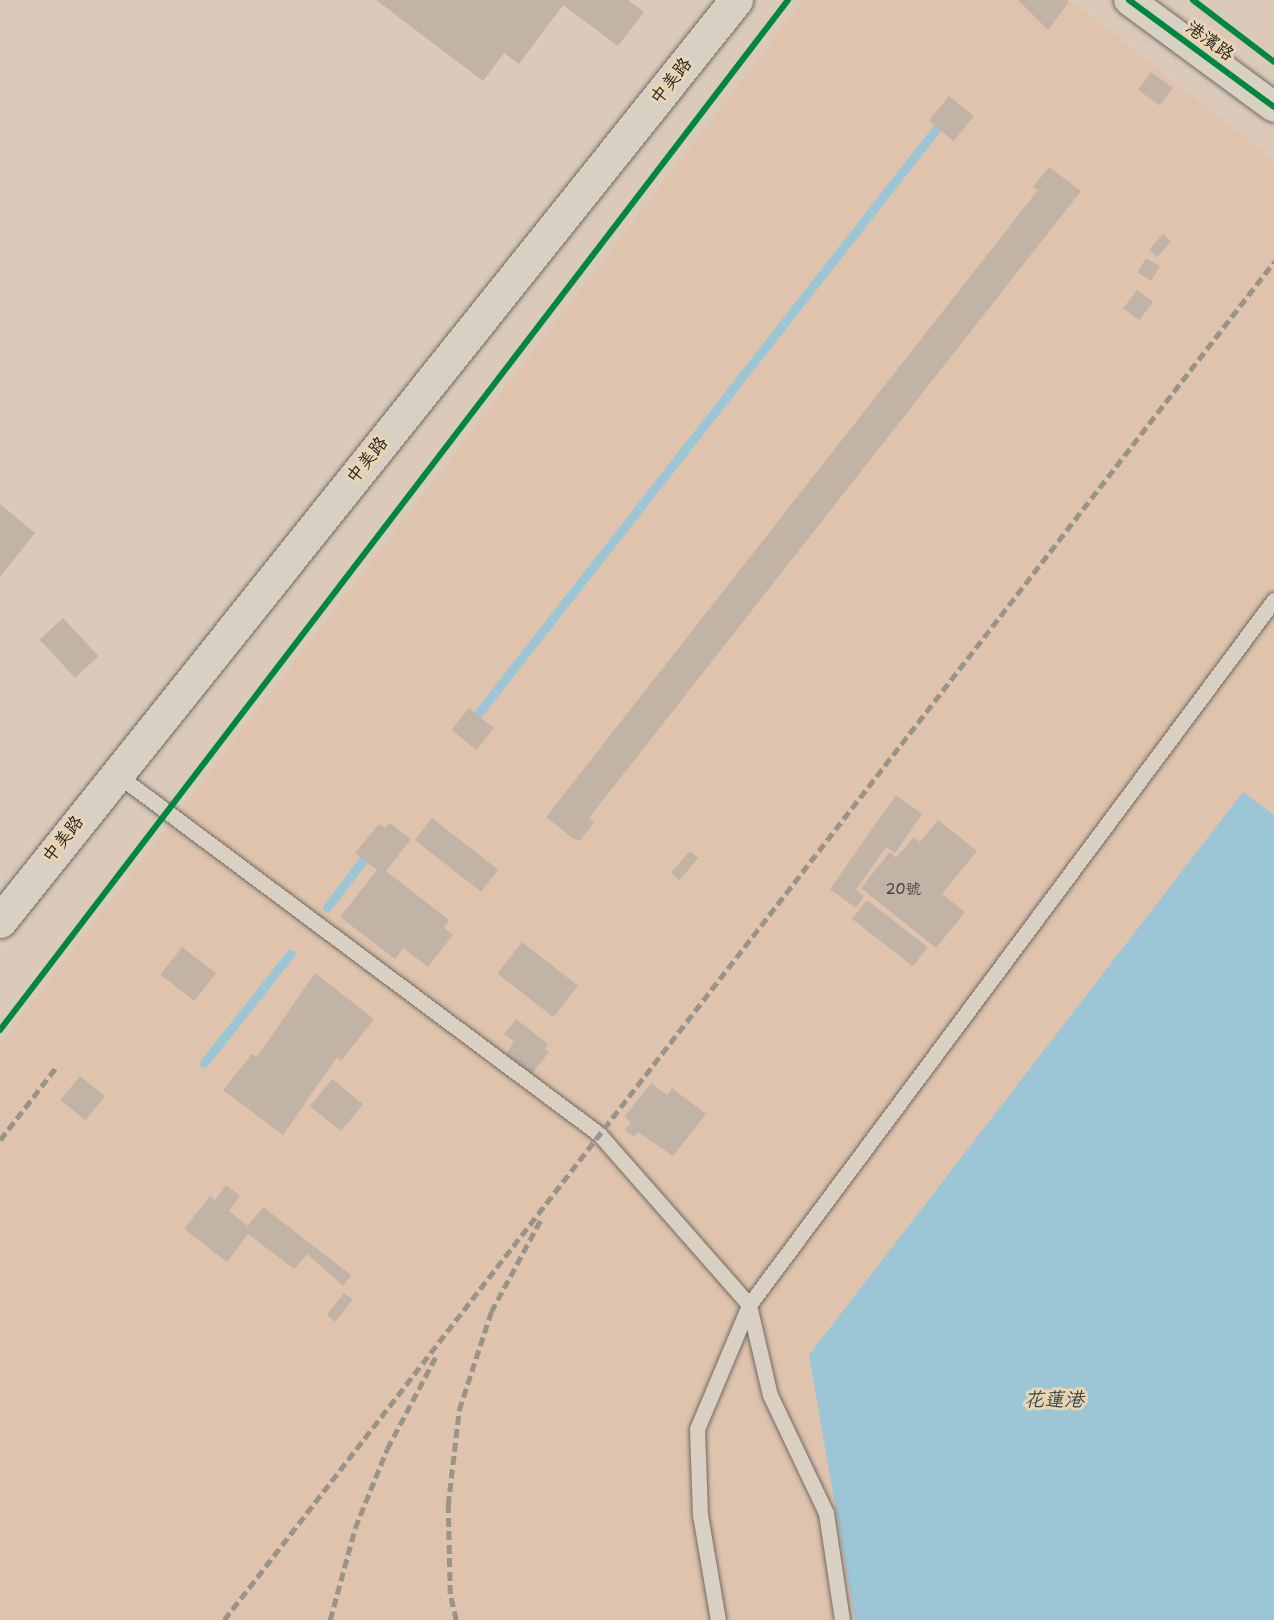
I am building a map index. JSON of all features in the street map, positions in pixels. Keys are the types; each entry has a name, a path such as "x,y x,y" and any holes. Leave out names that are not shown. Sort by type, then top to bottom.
{"main road":[{"name":"中美路","path":"0,921 115,773 736,0"}],"street":[{"name":"港濱路","path":"1129,0 1274,107"}],"lane":[{"path":"718,1620 700,1515 697,1430 749,1305 1274,600"},
{"path":"115,773 592,1128 749,1305 770,1395 826,1513 842,1620"}],"shaded area":[{"path":"804,0 1071,0 1274,161 1274,815 1244,792 809,1355 855,1620 0,1620 0,1045"}],"water":[{"name":"花蓮港","path":"1243,792 1274,815 1274,1620 855,1620 809,1355"}],"building":[{"path":"376,0 628,0 644,12 618,46 563,5 519,64 504,53 483,81"},
{"path":"1018,0 1067,0 1069,2 1048,30"},
{"path":"1151,72 1173,88 1160,106 1138,90"},
{"path":"949,96 974,116 954,141 929,121"},
{"path":"1049,167 1081,191 589,818 594,822 580,841 574,839 546,817 1038,190 1033,187"},
{"path":"1163,234 1171,241 1158,257 1149,250"},
{"path":"1146,258 1160,266 1151,281 1138,273"},
{"path":"1137,290 1153,302 1139,320 1123,308"},
{"path":"0,504 35,533 0,577"},
{"path":"63,618 98,656 75,678 40,640"},
{"path":"469,708 494,728 476,750 451,730"},
{"path":"896,795 922,814 895,853 886,847 856,890 864,896 856,908 830,889"},
{"path":"432,818 498,870 481,892 415,840"},
{"path":"938,820 977,851 942,894 965,912 936,948 861,888 890,852 896,858 914,837 920,842"},
{"path":"390,823 411,839 386,871 449,920 444,928 453,935 428,967 403,948 395,959 340,917 377,870 355,853 379,824 385,828"},
{"path":"690,851 698,858 679,880 671,873"},
{"path":"867,900 928,947 913,966 852,919"},
{"path":"522,942 578,986 553,1017 497,974"},
{"path":"182,947 216,973 194,1001 160,975"},
{"path":"315,973 374,1019 341,1061 337,1057 283,1135 223,1090 252,1054 257,1057"},
{"path":"516,1019 548,1044 545,1049 549,1052 532,1074 506,1054 514,1042 504,1034"},
{"path":"80,1076 105,1096 85,1120 60,1100"},
{"path":"332,1079 363,1104 341,1131 310,1106"},
{"path":"651,1083 667,1095 672,1088 706,1114 673,1156 638,1132 634,1137 625,1130 631,1122 624,1117"},
{"path":"226,1185 240,1196 229,1211 248,1226 263,1207 351,1275 343,1286 307,1254 294,1269 248,1234 227,1262 184,1229 210,1196 215,1200"},
{"path":"344,1293 353,1300 335,1322 327,1315"}],"waterway":[{"path":"477,715 937,128"},
{"path":"327,907 363,860"},
{"path":"204,1063 290,954"}],"railway":[{"path":"224,1620 1274,262"},
{"path":"0,1140 57,1066"},
{"path":"456,1620 450,1594 448,1505 459,1410 491,1312 541,1219"},
{"path":"330,1620 355,1528 387,1449 437,1354"}],"cycle path":[{"path":"0,1030 788,0"},
{"path":"1129,0 1274,107"},
{"path":"1193,0 1274,62"}]}
